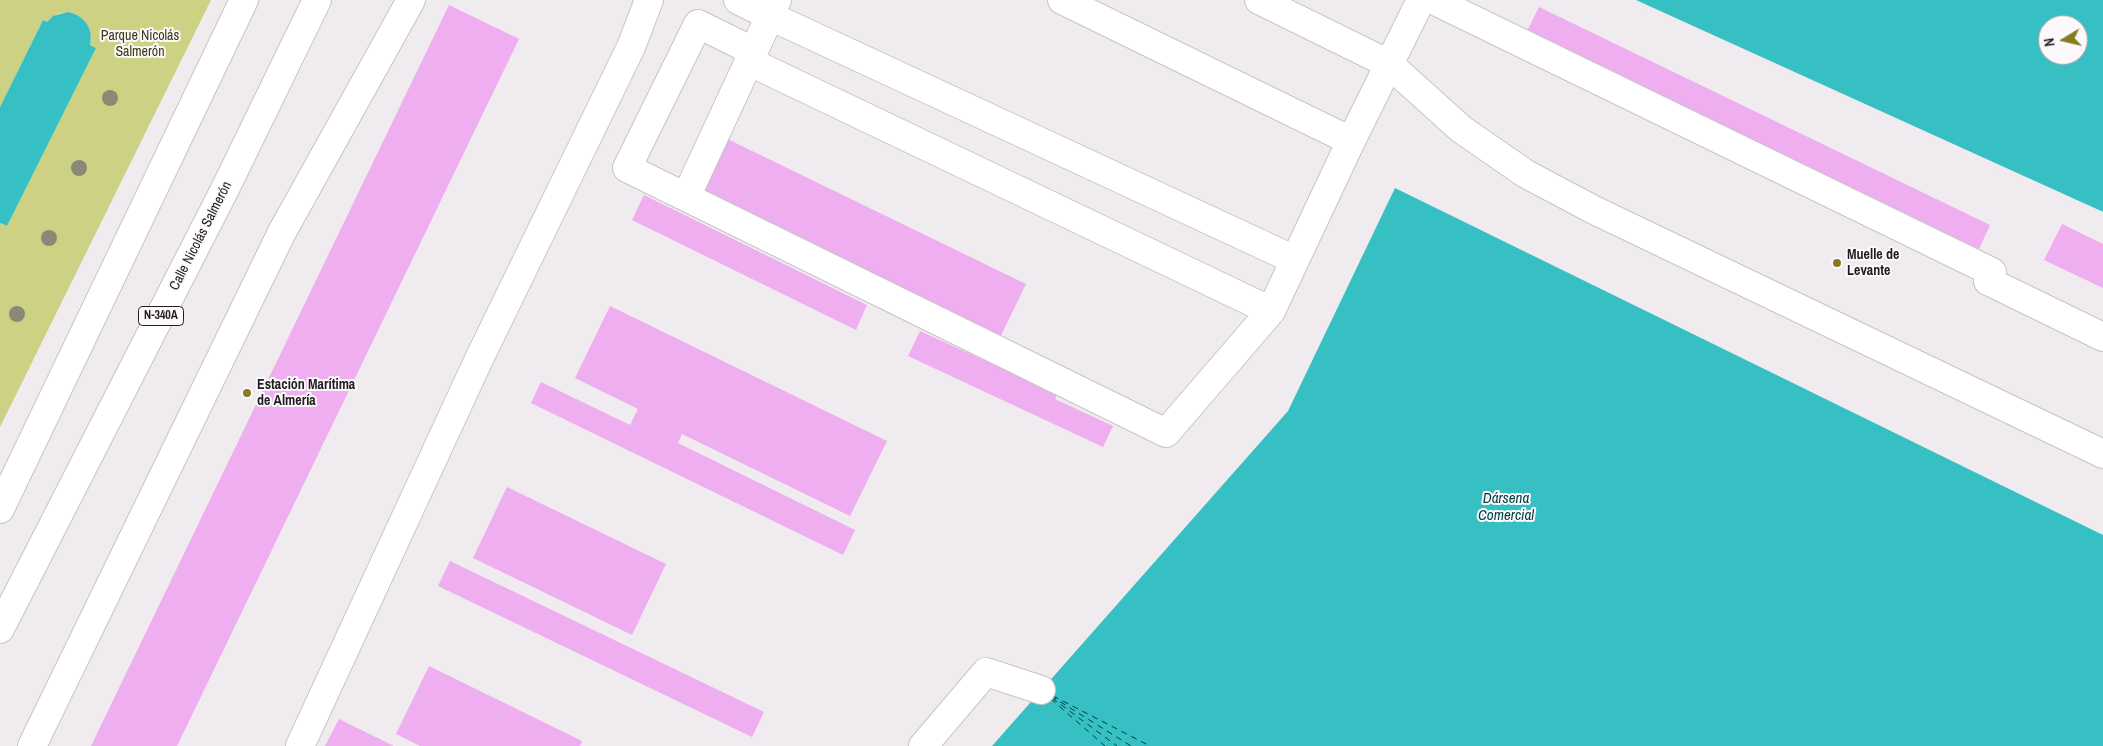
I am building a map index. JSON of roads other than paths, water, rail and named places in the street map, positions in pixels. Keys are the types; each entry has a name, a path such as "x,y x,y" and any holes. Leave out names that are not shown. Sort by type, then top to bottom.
{"main road":[{"path":"0,509 244,0"},
{"name":"Calle Nicolás Salmerón","path":"0,629 226,189 317,0"},
{"path":"32,746 282,232 411,0"},
{"path":"300,746 479,359 630,47 649,0"},
{"path":"738,0 774,8 1295,260"},
{"path":"1062,0 1352,141"},
{"path":"1259,0 1389,64 1461,129 1526,174 1594,210 2103,454"},
{"path":"1271,311 751,56 698,24 627,168 1166,433 1271,311 1421,0"},
{"path":"1433,0 1992,272 1988,281 2103,337"},
{"path":"686,197 774,8"},
{"path":"922,746 986,672 1041,690"}],"water":[{"path":"1636,0 2103,0 2103,212"},
{"path":"68,12 83,19 89,28 90,45 96,48 7,226 0,223 0,107 43,20 47,22 53,16"},
{"name":"Dársena Comercial","path":"1395,188 2103,535 2103,746 992,746 1288,411"}],"place":[{"name":"Muelle de Levante","path":"1837,263"},
{"name":"Estación Marítima de Almería","path":"247,393"}],"park label":[{"name":"Parque Nicolás Salmerón","path":"140,44"}]}
